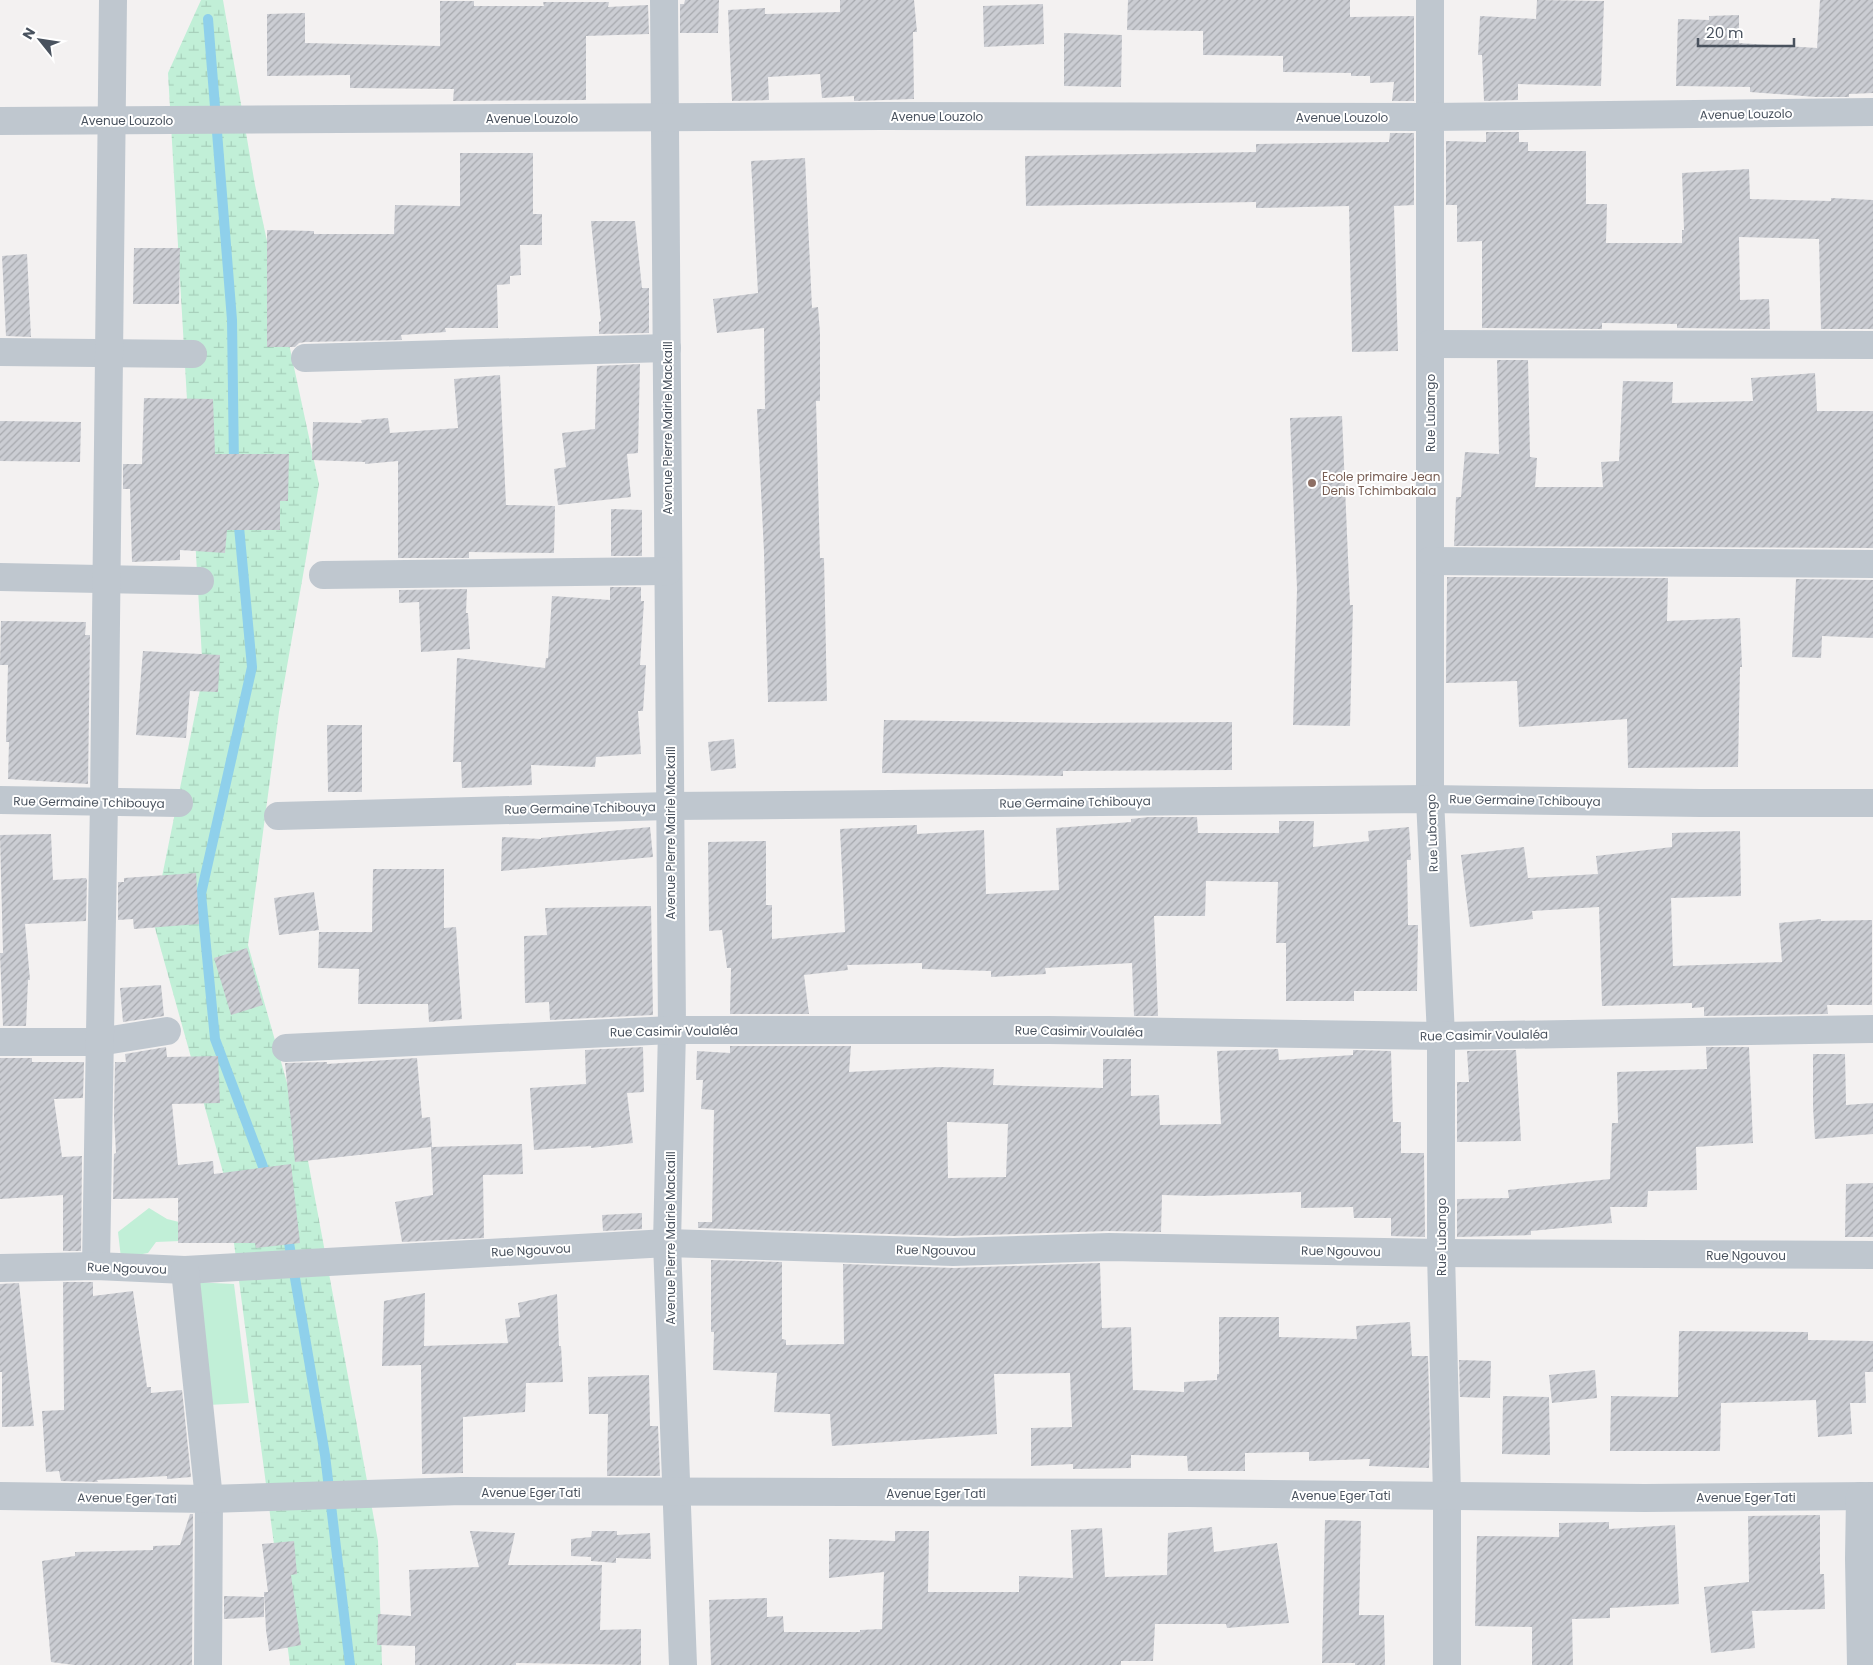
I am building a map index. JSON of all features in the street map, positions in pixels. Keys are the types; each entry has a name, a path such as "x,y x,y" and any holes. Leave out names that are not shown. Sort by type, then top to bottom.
{"street":[{"path":"96,1266 107,579 113,0"},
{"name":"Avenue Pierre Mairie Mackaill","path":"664,0 672,1030 667,1242 683,1665"},
{"name":"Rue Lubango","path":"1430,0 1430,799 1440,1036 1441,1253 1447,1496 1447,1665"},
{"name":"Avenue Louzolo","path":"0,121 665,117 1430,117 1873,112"},
{"path":"1430,344 1873,345"},
{"path":"305,358 667,348"},
{"path":"0,352 193,354"},
{"path":"1430,561 1873,564"},
{"path":"323,575 668,571"},
{"path":"0,577 200,581"},
{"name":"Rue Germaine Tchibouya","path":"278,816 670,806 1430,799 1873,803"},
{"name":"Rue Germaine Tchibouya","path":"0,800 179,803"},
{"name":"Rue Casimir Voulaléa","path":"286,1048 672,1030 1049,1030 1440,1036 1873,1029"},
{"path":"0,1042 99,1042 167,1032"},
{"name":"Rue Ngouvou","path":"0,1268 96,1266 185,1270 667,1242 953,1252 1109,1247 1441,1253 1873,1255"},
{"path":"185,1270 209,1499 208,1665"},
{"name":"Avenue Eger Tati","path":"0,1496 209,1499 462,1491 1645,1498 1867,1496"},
{"path":"1861,1665 1859,1559 1867,1496"}],"green space":[{"path":"201,0 223,0 255,185 319,484 279,712 248,945 306,1150 378,1541 382,1665 290,1665 226,1183 153,921 203,675 168,73"},
{"path":"149,1208 167,1219 183,1223 180,1241 156,1242 148,1253 121,1258 118,1232"},
{"path":"192,1282 234,1284 249,1403 207,1405"}],"building":[{"path":"685,0 719,0 718,33 680,33 680,4 684,4"},
{"path":"840,0 914,0 917,32 913,32 914,99 854,101 854,96 822,98 820,74 768,77 769,100 732,101 728,10 765,8 765,14 840,12"},
{"path":"1128,0 1350,0 1350,17 1414,16 1414,101 1392,101 1394,82 1370,83 1370,76 1351,76 1351,73 1283,72 1283,56 1203,55 1203,31 1127,30"},
{"path":"1537,0 1604,1 1601,86 1518,84 1518,100 1484,101 1482,55 1478,55 1480,16 1536,19"},
{"path":"1820,0 1873,0 1873,93 1849,94 1849,97 1816,97 1750,92 1750,87 1676,86 1678,19 1709,20 1709,16 1739,15 1739,43 1817,48"},
{"path":"440,1 474,1 474,6 544,6 543,2 609,2 608,7 648,5 649,34 586,36 586,100 453,101 454,89 350,88 350,75 267,76 267,14 305,13 305,43 440,46"},
{"path":"1043,4 1044,44 984,47 983,6"},
{"path":"1064,33 1122,35 1121,87 1064,86"},
{"path":"1486,132 1519,132 1519,142 1528,142 1528,151 1586,151 1586,204 1607,204 1606,243 1682,243 1682,230 1684,230 1682,173 1749,169 1750,199 1831,201 1831,198 1873,200 1873,329 1821,329 1819,239 1739,237 1740,300 1769,299 1770,329 1677,328 1677,324 1602,323 1602,329 1482,328 1482,241 1457,242 1457,205 1446,205 1446,141 1486,142"},
{"path":"1390,133 1414,133 1414,205 1394,206 1398,351 1352,352 1349,206 1256,208 1256,202 1026,206 1025,156 1256,152 1256,144 1389,142"},
{"path":"460,153 533,153 533,214 542,214 542,245 520,245 521,275 510,276 510,284 497,285 498,328 445,328 446,332 401,335 402,340 305,342 299,343 295,347 267,347 267,230 314,231 314,234 394,234 395,205 460,206"},
{"path":"805,158 812,308 818,307 820,333 820,401 816,401 820,558 824,558 827,701 768,702 764,552 757,409 765,409 764,328 717,333 713,299 758,293 751,161"},
{"path":"591,221 635,221 642,288 649,288 649,333 599,334 599,322 601,321"},
{"path":"134,248 180,248 179,304 133,304"},
{"path":"27,254 31,337 6,336 2,256"},
{"path":"1497,360 1528,360 1530,457 1537,458 1535,487 1603,487 1601,462 1619,461 1623,381 1673,382 1672,403 1753,401 1751,378 1815,373 1817,411 1873,411 1873,548 1454,546 1456,497 1461,497 1465,452 1499,454"},
{"path":"640,364 638,453 627,454 631,497 558,505 554,469 566,467 562,433 595,429 597,366"},
{"path":"500,375 506,505 555,506 554,553 469,552 469,558 398,558 398,461 365,464 365,462 312,460 313,422 362,423 361,420 388,418 390,433 458,428 454,379"},
{"path":"144,398 213,399 215,454 289,454 288,501 280,501 280,530 227,530 225,553 180,550 180,560 132,562 130,489 123,489 123,464 142,464"},
{"path":"1342,416 1350,605 1353,605 1350,726 1293,725 1297,589 1290,418"},
{"path":"0,421 81,422 80,462 0,461"},
{"path":"611,509 642,510 642,556 611,556"},
{"path":"1447,577 1668,578 1667,621 1740,618 1742,667 1740,667 1738,767 1628,768 1627,719 1519,727 1517,681 1446,683"},
{"path":"1796,579 1873,580 1873,638 1822,636 1821,658 1792,657"},
{"path":"610,587 641,587 641,601 644,601 640,665 646,665 643,711 638,711 641,754 596,757 595,767 531,765 532,785 462,788 461,762 453,762 457,658 545,668 546,658 548,658 552,596 610,600"},
{"path":"467,589 466,613 468,613 470,649 421,652 419,602 399,603 399,590"},
{"path":"1,621 86,622 85,635 90,635 88,784 8,779 9,742 6,742 8,665 0,665"},
{"path":"143,651 220,655 218,692 190,691 186,738 136,735"},
{"path":"884,720 1089,723 1232,722 1232,770 1063,771 1063,776 882,773"},
{"path":"327,725 362,725 362,792 328,792"},
{"path":"734,739 736,768 711,771 708,742"},
{"path":"1197,817 1198,833 1279,833 1279,821 1314,821 1313,847 1369,841 1368,831 1409,827 1411,860 1407,860 1408,925 1418,925 1417,991 1354,991 1354,1001 1286,1001 1286,943 1276,943 1278,882 1206,881 1205,916 1154,916 1158,1016 1134,1016 1132,963 1045,968 1046,974 991,977 991,971 922,969 922,963 847,965 848,970 804,975 809,1014 730,1014 731,968 727,968 722,930 709,931 708,842 766,841 766,905 772,905 772,939 845,932 840,829 917,825 917,834 984,830 986,894 1059,890 1056,828 1131,822 1131,819"},
{"path":"650,827 653,857 501,871 502,837 541,839"},
{"path":"1740,831 1741,896 1671,898 1673,966 1782,962 1779,923 1821,919 1821,921 1872,920 1872,1005 1827,1005 1828,1014 1704,1016 1704,1007 1692,1008 1692,1003 1602,1006 1599,907 1532,911 1533,919 1470,927 1461,855 1524,847 1528,878 1598,874 1596,856 1672,847 1672,833"},
{"path":"51,834 53,880 86,878 87,880 86,921 25,924 30,980 28,980 26,1026 3,1026 0,953 3,953 0,835"},
{"path":"373,869 444,869 444,928 456,927 462,1019 429,1022 428,1004 358,1004 359,969 318,968 319,932 372,932"},
{"path":"196,873 199,924 134,929 133,919 118,920 118,882 124,882 124,878"},
{"path":"314,892 319,930 279,935 274,898"},
{"path":"651,906 653,1015 550,1020 549,1002 525,1003 524,936 547,935 545,908"},
{"path":"247,948 263,1005 231,1015 214,958"},
{"path":"161,985 164,1016 123,1022 120,988"},
{"path":"730,1046 851,1046 849,1072 940,1067 994,1069 993,1085 1103,1088 1103,1059 1131,1059 1131,1096 1159,1095 1160,1125 1221,1124 1217,1051 1278,1049 1279,1060 1353,1055 1353,1050 1391,1051 1393,1122 1401,1122 1401,1153 1424,1153 1425,1237 1391,1236 1391,1218 1354,1218 1353,1207 1301,1208 1301,1192 1204,1196 1162,1195 1161,1232 1108,1231 953,1236 698,1228 698,1222 712,1222 714,1110 701,1109 703,1080 696,1080 697,1051 730,1053","holes":["947,1122 1008,1124 1006,1177 948,1178"]},
{"path":"166,1047 167,1057 218,1056 220,1103 172,1104 178,1165 213,1161 214,1174 291,1164 300,1243 256,1248 255,1243 178,1243 178,1198 113,1199 114,1154 116,1153 114,1117 115,1062 126,1062 125,1054"},
{"path":"643,1047 644,1092 627,1093 633,1143 591,1148 591,1146 534,1150 530,1088 586,1084 585,1050"},
{"path":"1706,1047 1749,1047 1753,1143 1696,1147 1697,1190 1648,1191 1647,1207 1610,1207 1612,1223 1531,1231 1531,1235 1457,1237 1457,1199 1509,1198 1508,1190 1610,1179 1612,1123 1618,1123 1617,1072 1707,1069"},
{"path":"1516,1050 1521,1141 1457,1142 1457,1082 1469,1082 1467,1051"},
{"path":"1813,1054 1845,1054 1846,1105 1873,1103 1873,1134 1815,1139"},
{"path":"0,1058 32,1058 32,1062 84,1062 83,1098 54,1099 62,1157 82,1156 81,1251 63,1251 63,1195 0,1199"},
{"path":"417,1058 422,1118 430,1117 432,1147 522,1144 523,1174 483,1175 484,1238 402,1242 395,1202 433,1195 431,1147 295,1162 285,1063 327,1062 327,1064"},
{"path":"1873,1183 1873,1237 1845,1237 1846,1184"},
{"path":"642,1213 642,1229 603,1231 602,1215"},
{"path":"711,1260 782,1262 782,1339 786,1340 786,1345 844,1344 843,1264 954,1268 1100,1263 1102,1328 1131,1327 1133,1390 1184,1392 1184,1382 1217,1380 1217,1374 1219,1374 1219,1317 1279,1317 1279,1337 1357,1339 1356,1326 1410,1322 1412,1356 1428,1356 1429,1468 1369,1466 1370,1459 1309,1461 1309,1452 1245,1453 1245,1471 1188,1471 1187,1456 1131,1455 1131,1468 1073,1469 1073,1464 1031,1466 1031,1428 1072,1427 1070,1373 994,1374 997,1434 832,1446 830,1414 774,1412 777,1373 713,1370 714,1332 711,1332"},
{"path":"63,1282 93,1282 93,1296 133,1291 147,1387 151,1387 151,1393 182,1390 191,1477 167,1479 167,1476 97,1480 98,1482 61,1481 59,1471 46,1472 42,1411 64,1410"},
{"path":"19,1283 34,1426 2,1427 0,1284"},
{"path":"425,1293 424,1346 508,1343 505,1319 520,1317 518,1303 557,1294 559,1346 561,1346 563,1382 526,1383 525,1412 463,1417 463,1473 422,1474 421,1365 382,1366 384,1301"},
{"path":"1679,1331 1808,1332 1808,1340 1873,1341 1873,1372 1865,1372 1866,1403 1850,1403 1852,1434 1818,1437 1816,1400 1721,1403 1720,1451 1610,1451 1611,1396 1678,1397"},
{"path":"1459,1360 1491,1361 1490,1398 1460,1397"},
{"path":"1595,1370 1597,1398 1552,1403 1549,1375"},
{"path":"649,1375 650,1426 658,1426 660,1476 607,1476 608,1414 589,1414 588,1377"},
{"path":"1503,1396 1549,1397 1550,1455 1502,1454"},
{"path":"190,1514 193,1514 192,1665 74,1665 51,1662 42,1561 75,1556 75,1552 153,1550 153,1546 180,1545"},
{"path":"1820,1515 1820,1574 1824,1574 1825,1609 1752,1611 1755,1648 1711,1653 1704,1587 1749,1582 1748,1516"},
{"path":"1325,1520 1361,1521 1359,1615 1384,1615 1385,1665 1322,1663"},
{"path":"1609,1522 1609,1529 1675,1525 1679,1604 1610,1608 1610,1618 1572,1619 1573,1665 1532,1665 1532,1627 1475,1626 1477,1536 1559,1537 1559,1523"},
{"path":"1212,1527 1214,1552 1277,1543 1289,1623 1227,1628 1226,1624 1155,1624 1153,1661 1121,1661 1121,1665 711,1665 709,1600 767,1598 767,1617 783,1616 784,1632 860,1632 860,1630 882,1629 884,1572 829,1578 829,1539 895,1541 895,1531 929,1531 928,1592 1019,1592 1019,1576 1073,1578 1071,1530 1102,1528 1105,1577 1167,1575 1168,1533"},
{"path":"470,1531 515,1533 508,1565 602,1565 600,1630 641,1629 641,1665 516,1663 516,1665 415,1665 415,1646 377,1645 378,1614 411,1616 409,1570 479,1567"},
{"path":"592,1531 617,1531 617,1535 650,1533 651,1559 616,1558 616,1563 591,1561 591,1557 571,1556 571,1539 591,1537"},
{"path":"294,1541 297,1574 291,1575 301,1645 269,1651 264,1592 268,1592 262,1544"},
{"path":"224,1596 264,1597 264,1617 224,1619"}],"waterway":[{"path":"208,19 232,320 234,467"},
{"path":"238,516 252,667 201,894 215,1039 268,1180"},
{"path":"287,1231 325,1455 350,1665"}],"place":[{"name":"Ecole primaire Jean Denis Tchimbakala","path":"1312,483"}]}
